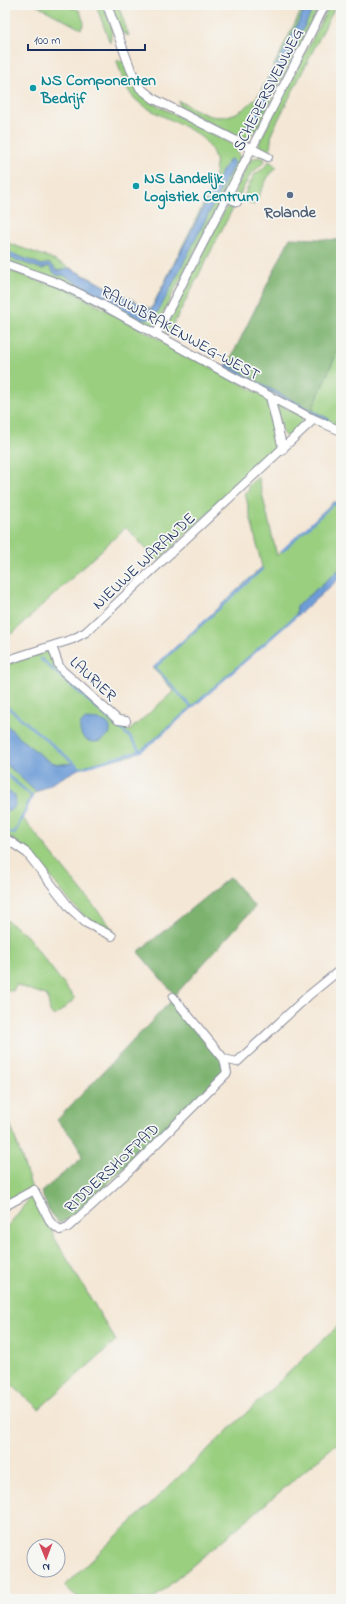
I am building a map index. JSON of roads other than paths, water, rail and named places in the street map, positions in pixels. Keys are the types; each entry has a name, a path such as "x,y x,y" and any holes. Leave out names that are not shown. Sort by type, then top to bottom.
{"street":[{"path":"108,5 131,70 140,88 154,99 268,158"},
{"name":"SCHEPERSVENWEG","path":"156,335 325,5"},
{"path":"227,197 237,202"},
{"name":"RAUWBRAKENWEG-WEST","path":"5,264 58,283 99,303 270,396 341,431"},
{"path":"270,396 283,449"},
{"name":"NIEUWE WARANDE","path":"5,661 73,639 86,632 314,419"},
{"name":"LAURIER","path":"52,646 59,666 63,671 118,720 126,721"},
{"path":"5,838 27,853 70,908 86,923 112,936"},
{"path":"173,997 224,1059 237,1062 308,996 341,969"},
{"name":"RIDDERSHOFPAD","path":"5,1206 34,1190 51,1223 60,1230 68,1227 129,1171 227,1073 224,1059"}],"water":[{"path":"307,5 315,5 253,128 248,129 247,125 252,113"},
{"path":"230,159 234,161 234,164 164,301 152,318 145,320 140,319 63,275 56,275 49,266 42,269 5,256 5,251 42,265 50,263 57,271 69,268 151,310 221,173"},
{"path":"227,364 261,384 329,419 328,421 260,386 225,366"},
{"path":"341,568 341,577 298,615 296,615 297,606"},
{"path":"86,719 100,720 107,723 110,730 109,735 94,742 88,741 84,738 80,728"},
{"path":"5,723 47,760 59,764 73,763 80,768 36,792 5,763"},
{"path":"5,792 10,792 15,795 16,801 13,809 11,810 5,810"}],"waterway":[{"path":"282,551 334,503 341,511"},
{"path":"191,707 155,667 262,569"},
{"path":"140,751 150,744 297,615"},
{"path":"5,705 80,768 140,751 130,737 41,659"},
{"path":"5,773 32,796 14,834 11,832"},
{"path":"5,857 8,849"}],"place":[{"name":"NS Componenten Bedrijf","path":"33,88"},
{"name":"NS Landelijk Logistiek Centrum","path":"136,186"},
{"name":"Rolande","path":"290,195"}]}
